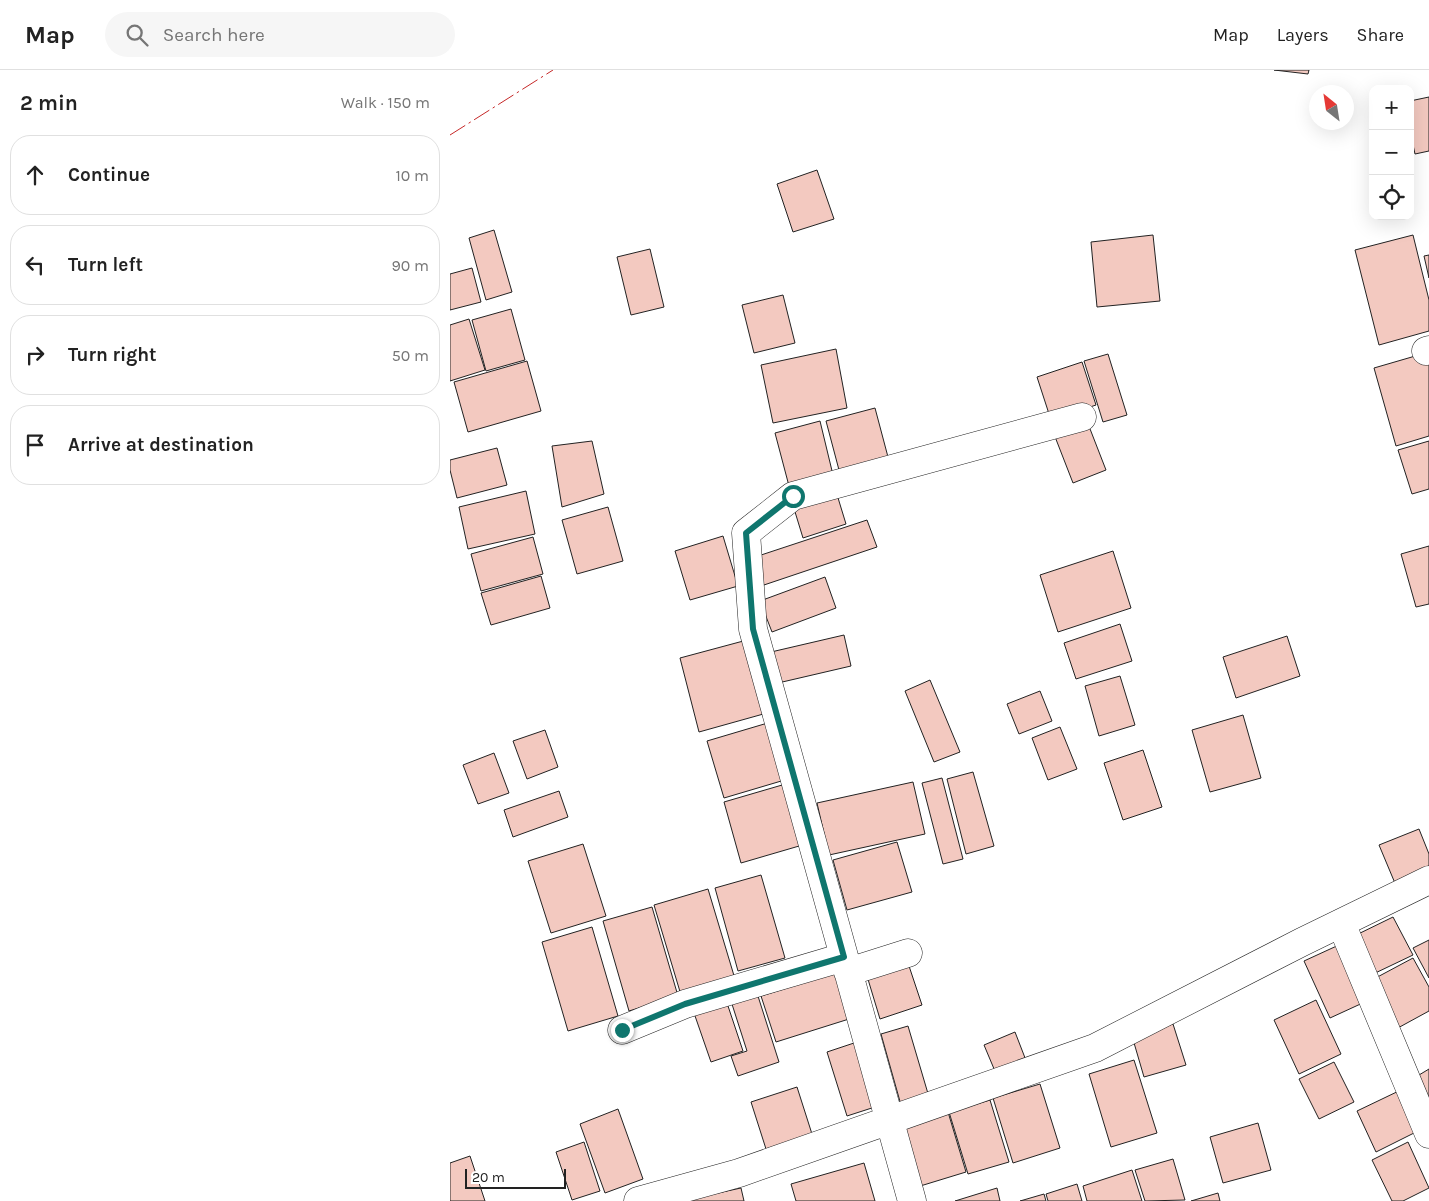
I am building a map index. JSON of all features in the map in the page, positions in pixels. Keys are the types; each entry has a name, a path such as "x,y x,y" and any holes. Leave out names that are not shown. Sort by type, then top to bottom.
{"street":[{"path":"912,1201 753,629 746,533 793,496 1082,417"},
{"path":"638,1201 740,1173 1095,1048 1429,880"},
{"path":"1341,923 1429,1134"},
{"path":"622,1030 685,1004 846,964 908,953"}],"building":[{"path":"1274,70 1309,70 1308,74"},
{"path":"1429,97 1429,151 1415,154 1414,149 1414,100"},
{"path":"817,170 834,219 793,232 777,184"},
{"path":"494,230 512,292 486,300 469,238"},
{"path":"1153,235 1160,301 1097,307 1091,242"},
{"path":"1413,235 1429,300 1429,331 1379,345 1355,250"},
{"path":"650,249 664,307 631,315 617,257"},
{"path":"1429,255 1429,278 1424,256"},
{"path":"472,268 481,302 450,310 450,274"},
{"path":"783,295 795,343 754,353 742,305"},
{"path":"511,309 525,360 486,371 472,320"},
{"path":"469,319 485,370 450,381 450,325"},
{"path":"836,349 847,408 773,423 761,365"},
{"path":"1429,352 1429,436 1396,446 1374,368"},
{"path":"1108,354 1127,415 1103,422 1084,361"},
{"path":"527,361 541,411 468,432 454,382"},
{"path":"1082,362 1096,405 1051,420 1037,377"},
{"path":"875,408 888,457 839,470 826,421"},
{"path":"1085,416 1106,470 1073,483 1052,429"},
{"path":"820,421 833,475 789,486 775,433"},
{"path":"592,441 604,494 562,507 552,446"},
{"path":"1429,441 1429,489 1412,494 1398,450"},
{"path":"497,448 507,485 457,498 450,470 450,460"},
{"path":"835,488 846,524 803,538 792,502"},
{"path":"526,491 535,534 468,549 459,507"},
{"path":"608,507 623,561 577,574 562,520"},
{"path":"867,520 877,547 758,587 749,559"},
{"path":"723,536 738,586 690,600 675,551"},
{"path":"533,537 543,574 481,591 471,554"},
{"path":"1429,546 1429,604 1416,607 1401,554"},
{"path":"1113,551 1131,608 1058,632 1040,575"},
{"path":"541,576 550,608 491,625 481,593"},
{"path":"825,577 836,608 772,632 760,601"},
{"path":"1120,624 1132,661 1076,679 1064,643"},
{"path":"844,635 851,666 778,683 771,652"},
{"path":"1287,636 1300,676 1236,698 1223,657"},
{"path":"747,640 767,713 699,732 680,658"},
{"path":"1120,676 1135,725 1099,736 1085,686"},
{"path":"930,680 960,752 934,762 905,691"},
{"path":"1040,691 1052,721 1019,734 1007,704"},
{"path":"1243,715 1261,778 1210,792 1192,730"},
{"path":"771,722 788,779 724,798 707,741"},
{"path":"1060,727 1077,769 1048,780 1032,738"},
{"path":"545,730 558,767 527,779 513,741"},
{"path":"1143,750 1162,807 1123,820 1104,763"},
{"path":"494,753 509,793 478,804 463,765"},
{"path":"973,772 994,846 966,854 947,779"},
{"path":"942,778 963,859 943,864 922,783"},
{"path":"913,782 925,834 829,855 817,803"},
{"path":"789,783 806,844 741,863 724,802"},
{"path":"559,791 568,817 513,837 504,810"},
{"path":"1419,829 1429,854 1429,874 1397,888 1379,845"},
{"path":"897,842 912,892 847,910 833,860"},
{"path":"583,844 606,916 551,933 528,861"},
{"path":"761,875 785,958 738,971 715,888"},
{"path":"708,889 735,979 681,995 654,905"},
{"path":"652,907 678,996 629,1011 603,921"},
{"path":"1393,917 1413,955 1369,976 1350,938"},
{"path":"592,927 618,1016 568,1031 542,942"},
{"path":"1429,940 1429,978 1413,948"},
{"path":"1341,944 1367,1001 1330,1018 1304,961"},
{"path":"1413,958 1429,987 1429,1011 1396,1029 1370,981"},
{"path":"908,963 922,1005 880,1019 867,976"},
{"path":"835,973 849,1019 776,1042 761,996"},
{"path":"757,993 779,1062 738,1076 731,1056 747,1051 731,1001"},
{"path":"1316,1000 1341,1054 1299,1074 1274,1020"},
{"path":"727,1003 743,1051 711,1062 694,1013"},
{"path":"1173,1024 1186,1065 1144,1077 1132,1036"},
{"path":"908,1026 929,1097 901,1105 881,1034"},
{"path":"1015,1032 1027,1063 997,1076 984,1045"},
{"path":"857,1042 878,1106 847,1116 827,1052"},
{"path":"1134,1060 1157,1133 1111,1147 1089,1074"},
{"path":"1334,1062 1354,1102 1319,1119 1299,1079"},
{"path":"1429,1069 1429,1107 1414,1078"},
{"path":"1040,1084 1060,1148 1013,1163 993,1098"},
{"path":"797,1087 812,1134 766,1149 751,1102"},
{"path":"1405,1088 1424,1128 1376,1152 1357,1111"},
{"path":"990,1100 1009,1162 968,1174 949,1112"},
{"path":"618,1109 643,1179 605,1193 580,1124"},
{"path":"948,1112 966,1172 917,1187 899,1127"},
{"path":"1258,1123 1271,1170 1223,1183 1210,1137"},
{"path":"584,1142 600,1191 572,1200 556,1152"},
{"path":"1408,1142 1429,1188 1403,1201 1392,1201 1372,1160"},
{"path":"470,1156 485,1201 450,1201 450,1163"},
{"path":"1173,1159 1185,1200 1145,1201 1135,1170"},
{"path":"864,1163 875,1201 796,1201 791,1184"},
{"path":"1132,1170 1142,1201 1087,1201 1083,1186"},
{"path":"1077,1184 1082,1201 1048,1201 1046,1194"},
{"path":"741,1188 744,1201 691,1201 690,1199"},
{"path":"997,1188 1000,1201 955,1201"},
{"path":"1218,1193 1220,1201 1191,1201"},
{"path":"1044,1194 1046,1201 1020,1201"}],"power":[{"path":"450,135 553,70"}],"route":[{"path":"622,1030 685,1004 844,957 753,629 746,533 793,496"}]}
